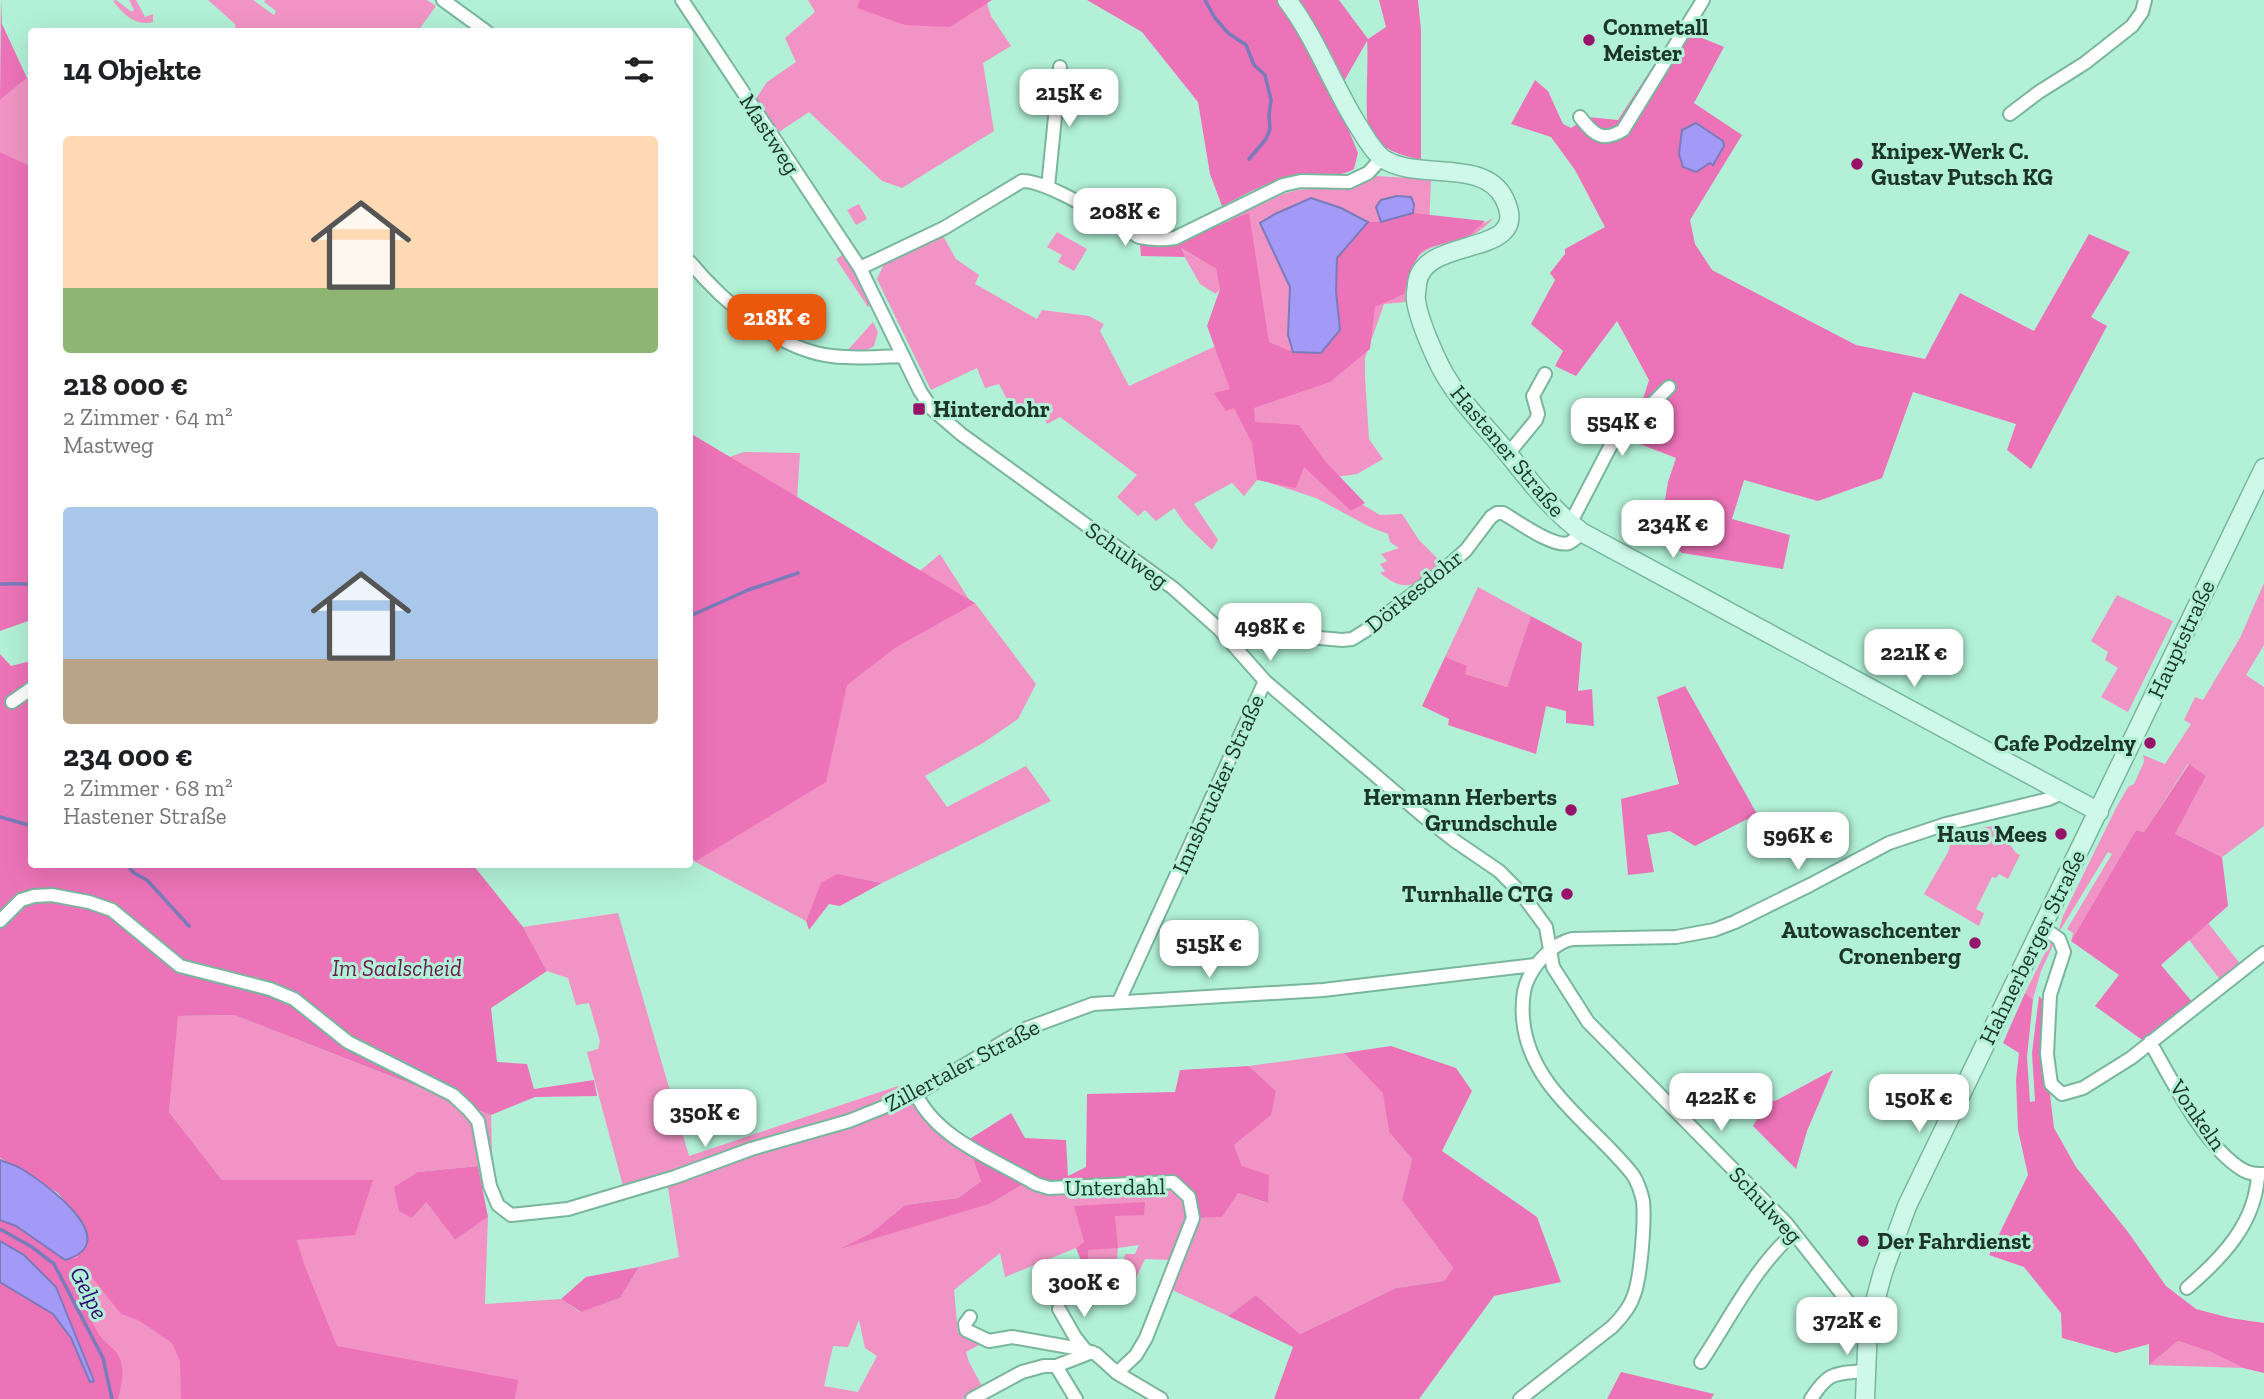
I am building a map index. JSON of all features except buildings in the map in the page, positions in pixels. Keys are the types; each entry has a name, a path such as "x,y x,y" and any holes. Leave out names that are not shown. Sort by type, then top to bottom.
{"main road":[{"path":"1287,0 1304,25 1346,107 1365,138 1382,158"},
{"name":"Hastener Straße","path":"1382,158 1412,168 1472,175 1486,180 1504,199 1509,215 1501,234 1492,241 1446,252 1430,260 1418,279 1416,300 1432,348 1448,381 1508,454 1576,529 2099,812"},
{"name":"Hauptstraße","path":"2099,812 2264,468"},
{"name":"Hahnerberger Straße","path":"1866,1399 1868,1327 1883,1272 1920,1176 2099,812"}],"street":[{"path":"443,0 482,28"},
{"name":"Mastweg","path":"682,0 860,268 920,391 932,410"},
{"path":"1580,117 1591,131 1605,137 1623,130 1703,0"},
{"path":"2010,114 2085,63 2132,26 2142,12 2145,0"},
{"path":"1048,187 1060,67"},
{"path":"860,268 944,228 1022,181 1032,181 1048,187 1139,237 1163,240 1174,238 1283,185 1301,181 1358,179 1382,158"},
{"path":"693,265 729,304 758,324 798,345 830,356 903,356"},
{"path":"1508,454 1536,420 1538,414 1532,396 1545,374"},
{"path":"1576,529 1611,445 1670,387"},
{"name":"Schulweg","path":"932,410 961,435 1173,587 1219,629 1265,681 1422,815 1499,871 1521,893 1546,927 1553,967 1588,1022 1794,1233 1868,1327"},
{"name":"Dörkesdohr","path":"1219,629 1352,639 1444,570 1466,550 1497,513 1503,513 1559,543 1570,542 1576,529"},
{"name":"Innsbrucker Straße","path":"1119,1001 1265,681"},
{"path":"12,702 28,691"},
{"path":"1520,1399 1622,1318 1637,1285 1643,1222 1641,1192 1633,1175 1553,1091 1529,1051 1523,1025 1523,998 1526,982 1535,965 1563,941 1572,939 1676,937 1714,930 1889,843 1946,824 2049,799 2063,792"},
{"name":"Zillertaler Straße","path":"0,921 21,900 34,896 52,895 89,902 112,910 180,966 270,989 294,999 348,1042 453,1095 478,1121 490,1186 498,1205 511,1215 568,1209 675,1177 751,1149 849,1121 916,1094 1025,1030 1093,1004 1323,990 1535,965"},
{"path":"2042,927 2059,939 2064,952 2050,995 2048,1012 2049,1076 2051,1084 2058,1092 2066,1094 2083,1088 2131,1058 2264,953"},
{"name":"Vonkeln","path":"2150,1042 2193,1116 2220,1150 2241,1169 2261,1174 2253,1202 2233,1242 2187,1288"},
{"name":"Unterdahl","path":"916,1094 930,1119 945,1132 1036,1184 1049,1188 1173,1182 1189,1197 1193,1218 1146,1338 1136,1355 1117,1373"},
{"path":"1701,1362 1779,1245 1794,1233"},
{"path":"1059,1309 1075,1337 1089,1351 1117,1373 1161,1399"},
{"path":"970,1317 965,1324 967,1330 984,1339 1012,1337 1089,1351"},
{"path":"972,1399 1022,1373 1044,1366 1056,1366 1089,1351"},
{"path":"1056,1366 1076,1399"},
{"path":"1811,1399 1822,1383 1832,1375 1866,1371"}],"shaded area":[{"path":"116,0 132,12 134,10 129,0 136,0 145,17 153,14 153,22 141,23 130,18 113,1"},
{"path":"208,0 253,0 274,15 276,11 264,2 265,0 427,0 436,6 420,28 236,28 235,24"},
{"path":"808,0 986,0 991,16 1011,46 983,63 994,131 902,188 882,181 809,112 779,132 755,100 767,82 796,62 785,38 815,12"},
{"path":"28,78 28,166 0,152 0,100"},
{"path":"1696,123 1723,141 1724,146 1713,165 1710,163 1696,172 1683,167 1679,154 1682,130"},
{"path":"1376,176 1431,179 1429,231 1471,227 1493,218 1466,238 1425,251 1415,261 1408,277 1406,302 1384,304 1365,358 1369,439 1383,459 1357,474 1336,477 1353,499 1380,515 1402,514 1419,540 1442,563 1413,584 1398,584 1380,573 1385,571 1380,564 1387,561 1381,554 1399,548 1390,542 1388,534 1316,498 1258,479 1244,496 1232,483 1194,504 1218,540 1212,550 1185,524 1174,508 1156,521 1145,510 1138,516 1117,497 1137,475 1060,417 1047,424 1040,409 1023,417 1015,404 1010,405 999,384 985,388 977,368 931,390 877,279 883,266 889,261 943,236 956,259 979,275 975,284 1037,319 1042,310 1089,316 1104,324 1100,331 1129,386 1229,340 1243,243 1230,219 1283,194 1322,188 1350,189"},
{"path":"1397,196 1411,197 1414,204 1413,213 1381,222 1376,207 1381,200"},
{"path":"1311,198 1341,208 1368,222 1337,258 1336,291 1340,330 1321,353 1293,352 1288,335 1290,287 1260,223"},
{"path":"859,204 867,219 856,225 847,210"},
{"path":"1057,232 1087,249 1074,271 1058,262 1062,255 1047,247"},
{"path":"1179,247 1216,269 1220,289 1216,294 1200,284"},
{"path":"844,254 873,304 868,307 836,259"},
{"path":"873,322 878,332 874,346 867,350 847,351"},
{"path":"744,452 800,453 796,516 876,608 940,554 972,604 975,603 1036,684 1018,719 983,743 925,776 947,807 1026,766 1051,801 882,883 857,878 817,895 806,921 693,861 693,465 709,464"},
{"path":"2264,583 2264,645 2246,675 2264,687 2264,826 2222,857 2175,834 2206,776 2188,764 2144,832 2136,830 2071,941 2073,933 2067,929 2112,854 2108,852 2059,929 2063,916 2116,808 2128,787 2134,784 2144,762 2143,755 2165,764 2191,724 2184,720 2195,697 2203,700 2240,638"},
{"path":"1478,587 1531,616 1507,687 1465,674 1445,657"},
{"path":"2117,595 2173,621 2128,712 2101,697 2118,668 2105,660 2108,652 2091,641"},
{"path":"1996,825 2020,855 2008,879 1999,874 1996,878 1992,877 1976,909 1984,913 1979,926 1924,894 1948,852 1953,835"},
{"path":"618,913 689,1156 898,1086 952,1144 966,1142 982,1180 958,1198 905,1205 871,1233 845,1247 925,1223 1030,1180 1173,1182 1192,1207 1171,1260 1145,1259 1129,1292 1117,1288 1125,1254 1135,1254 1139,1245 1118,1248 1115,1279 1093,1283 1088,1278 1088,1250 1075,1206 1084,1243 1005,1277 1000,1253 954,1290 958,1333 977,1339 979,1345 966,1352 983,1388 962,1399 515,1399 517,1380 333,1399 297,1239 373,1180 222,1180 169,1112 177,1016 234,1015 491,1115 492,1155 478,1166 418,1172 426,1202 455,1240 488,1217 485,1304 561,1299 580,1312 620,1298 639,1267 679,1257 666,1175 623,1186 587,1052 598,1049 600,1041 589,1003 576,1005 568,978 547,971 523,927","holes":["859,1320 865,1348 877,1356 858,1392 824,1386 833,1346 848,1347"]},
{"path":"2208,923 2242,966 2222,982 2189,940"},
{"path":"2052,939 2055,941 2041,971 2033,999 2025,993"},
{"path":"1344,1053 1384,1093 1389,1132 1412,1159 1402,1200 1453,1268 1444,1281 1396,1288 1300,1334 1256,1295 1228,1316 1168,1288 1199,1215 1238,1193 1267,1203 1242,1166 1234,1145 1270,1115 1276,1091 1249,1066"},
{"path":"0,1160 6,1163 184,1346 186,1399 83,1399"},
{"path":"0,1160 31,1175 75,1212 88,1240 82,1251 65,1260 16,1226 0,1220"},
{"path":"0,1241 24,1255 56,1287 94,1381 90,1382 71,1338 53,1314 0,1282"},
{"path":"2178,1341 2211,1352 2243,1368 2149,1365"}],"green space":[{"path":"1,0 2,24 27,78 0,100"},
{"path":"860,0 992,0 950,27 905,25 857,8"},
{"path":"1087,0 1339,0 1368,39 1386,27 1379,0 1418,0 1421,30 1421,160 1385,147 1369,130 1367,41 1335,97 1358,153 1354,169 1333,175 1294,175 1257,188 1222,206 1210,174 1198,102 1142,32"},
{"path":"1678,28 1724,47 1694,103 1742,135 1690,220 1695,244 1712,270 1856,345 1925,359 1960,293 2034,331 2089,234 2130,252 2091,317 2107,326 2031,469 2007,450 2016,424 1913,392 1882,478 1818,501 1744,480 1732,519 1790,535 1783,569 1682,553 1660,530 1668,482 1676,458 1640,444 1638,415 1649,380 1617,321 1576,376 1555,366 1563,351 1531,324 1555,280 1550,273 1565,254 1565,249 1605,227 1575,170 1551,137 1511,124 1535,80 1548,91 1563,124 1571,128 1588,117 1618,120"},
{"path":"0,152 28,165 28,621 0,631"},
{"path":"1249,213 1269,342 1293,352 1336,291 1337,258 1368,222 1381,222 1413,213 1485,221 1469,236 1421,252 1412,267 1404,294 1375,307 1370,349 1330,382 1254,408 1255,422 1299,425 1325,461 1365,503 1351,511 1304,467 1296,488 1257,480 1252,443 1234,408 1226,411 1214,393 1230,389 1207,326 1220,289 1216,269 1181,248 1185,257 1141,256 1140,244 1178,241"},
{"path":"693,435 975,603 895,648 847,685 826,782 696,861 693,859"},
{"path":"1531,616 1582,643 1578,691 1592,689 1594,726 1566,723 1566,711 1546,706 1536,754 1448,725 1449,719 1422,706 1445,657 1467,666 1465,674 1507,687"},
{"name":"Im Saalscheid","path":"0,654 11,666 28,662 28,868 475,868 523,927 547,971 491,1008 497,1062 527,1064 534,1089 594,1080 597,1096 535,1097 491,1115 234,1015 178,1016 169,1112 222,1180 373,1180 355,1235 297,1240 337,1346 518,1380 515,1399 181,1399 180,1361 172,1343 138,1320 121,1314 83,1266 74,1269 86,1309 99,1334 119,1356 121,1362 122,1381 118,1399 0,1399 0,1282 53,1314 71,1338 90,1381 94,1381 56,1287 24,1255 0,1241 0,1220 16,1226 65,1260 77,1258 86,1241 87,1232 83,1223 58,1193 0,1158"},
{"path":"1685,686 1757,814 1695,846 1670,831 1647,835 1654,872 1628,875 1621,799 1679,784 1657,697"},
{"path":"2189,764 2206,776 2175,834 2222,857 2228,906 2161,965 2194,1004 2145,1042 2095,1006 2119,975 2071,941 2136,830 2144,832"},
{"path":"837,874 882,883 840,906 829,904 809,930 806,921 821,883"},
{"path":"2025,993 2033,999 2027,1057 2030,1102 2035,1101 2032,1053 2039,996 2046,1003 2049,1086 2054,1128 2076,1167 2128,1232 2166,1286 2196,1309 2264,1323 2264,1373 2243,1368 2211,1352 2178,1341 2149,1365 2149,1344 2116,1353 2062,1338 2061,1313 2024,1267 1989,1255 2028,1175 2018,1130 2016,1080 2019,1053 2003,1043"},
{"path":"1391,1046 1456,1068 1472,1091 1442,1151 1537,1217 1561,1282 1494,1296 1419,1399 1274,1399 1293,1347 1228,1316 1256,1295 1300,1334 1396,1288 1444,1281 1453,1268 1402,1200 1412,1159 1389,1132 1383,1093 1344,1053"},
{"path":"1249,1066 1276,1091 1271,1115 1234,1145 1242,1166 1269,1175 1268,1203 1238,1193 1222,1217 1193,1218 1192,1207 1173,1182 1049,1188 1030,1180 989,1204 840,1249 871,1233 905,1205 958,1198 981,1181 968,1140 1011,1113 1025,1138 1066,1140 1068,1176 1086,1167 1087,1094 1175,1092 1180,1070"},
{"path":"1833,1070 1807,1131 1796,1169 1753,1126 1766,1103 1777,1100"},
{"path":"478,1166 488,1217 455,1240 426,1202 412,1218 399,1211 394,1187 418,1172"},
{"path":"1145,1202 1144,1215 1115,1216 1118,1248 1088,1250 1088,1278 1076,1248 1084,1242 1074,1206"},
{"path":"639,1267 620,1298 581,1312 561,1299 586,1277"},
{"path":"1621,1372 1714,1394 1711,1399 1607,1399"}],"waterway":[{"path":"1205,0 1228,33 1246,45 1254,65 1265,75 1271,100 1270,129 1266,139 1249,159"},
{"path":"693,615 748,590 798,573"},
{"path":"0,584 28,585"},
{"path":"0,817 28,825"},
{"path":"130,868 147,880 189,926"},
{"name":"Gelpe","path":"0,1229 32,1247 54,1264 103,1358 112,1399"}],"place":[{"name":"Conmetall Meister","path":"1589,40"},
{"name":"Knipex-Werk C. Gustav Putsch KG","path":"1857,164"},
{"name":"Hinterdohr","path":"919,409"},
{"name":"Cafe Podzelny","path":"2150,743"},
{"name":"Hermann Herberts Grundschule","path":"1571,810"},
{"name":"Haus Mees","path":"2061,834"},
{"name":"Turnhalle CTG","path":"1567,894"},
{"name":"Autowaschcenter Cronenberg","path":"1975,943"},
{"name":"Der Fahrdienst","path":"1863,1241"}]}
